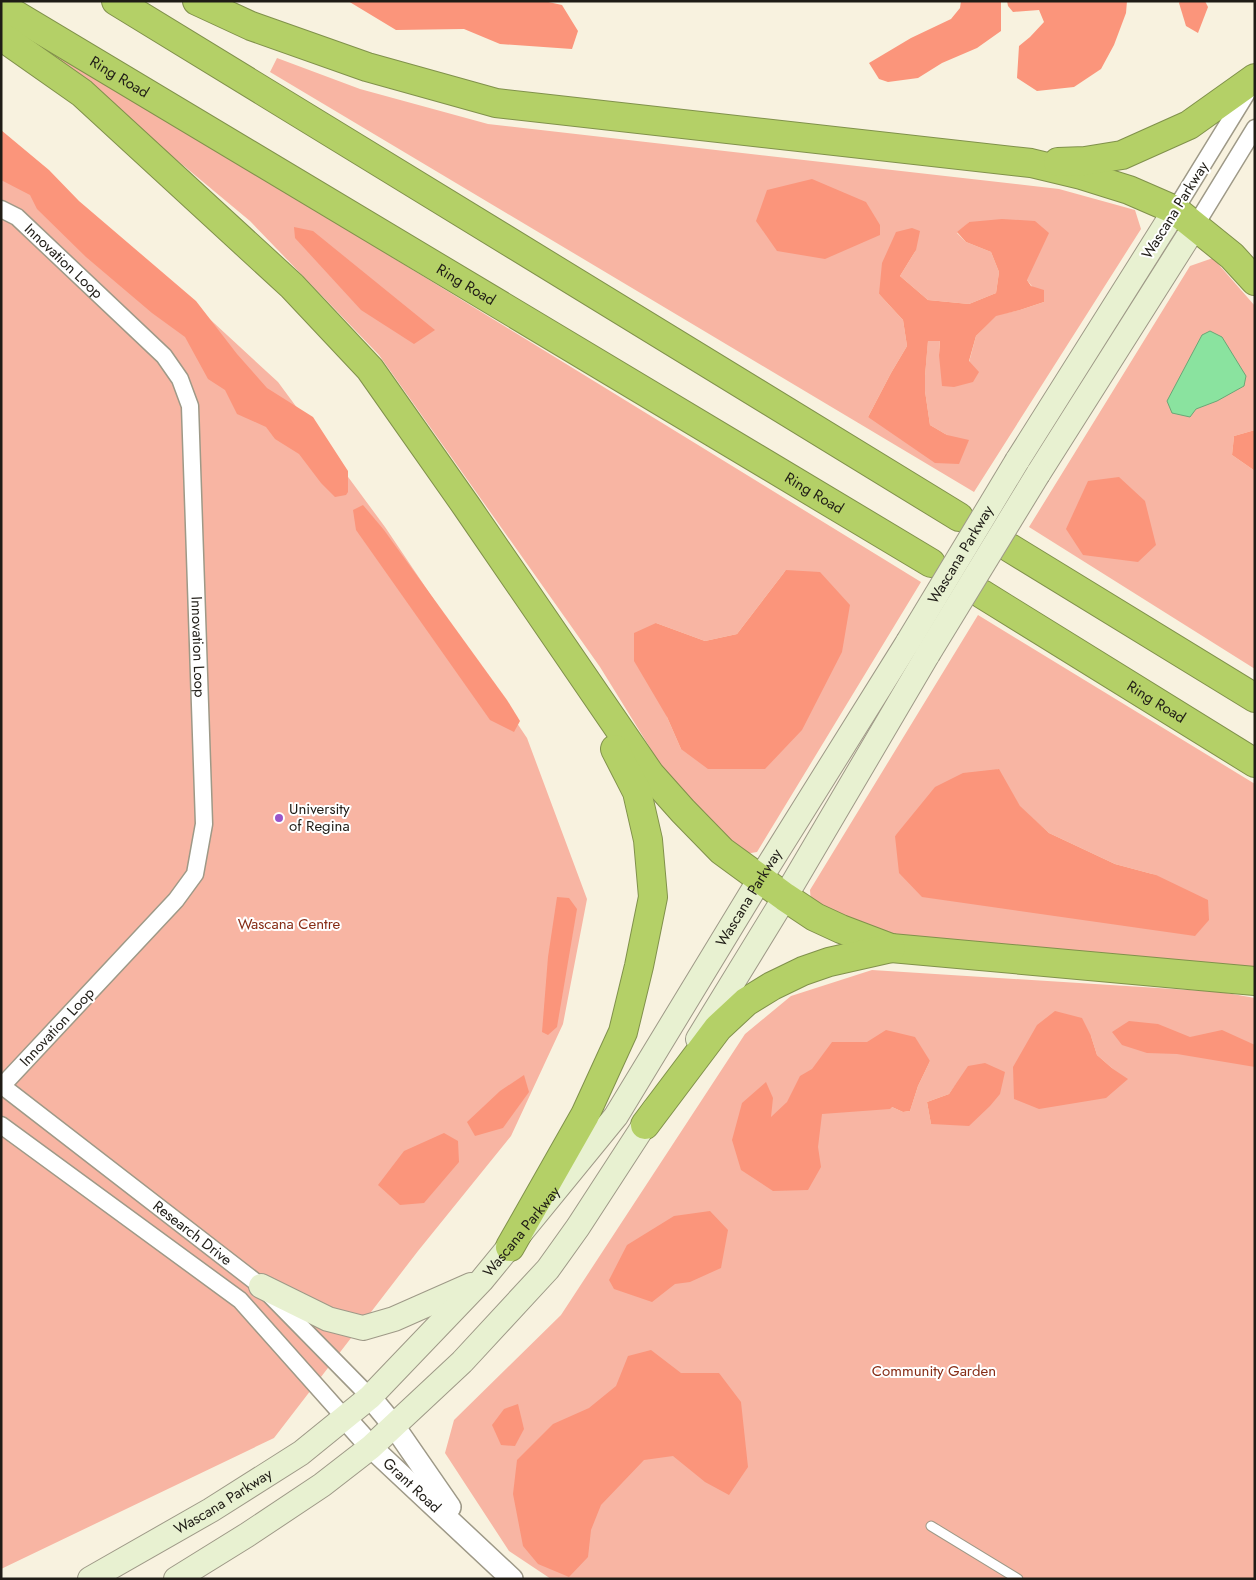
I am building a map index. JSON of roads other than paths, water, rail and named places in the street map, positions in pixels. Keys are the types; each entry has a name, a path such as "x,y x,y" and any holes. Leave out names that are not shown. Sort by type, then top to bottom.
{"highway":[{"path":"116,1 959,517"},
{"path":"197,1 252,26 367,67 496,103 1031,163 1081,175 1129,190 1185,218 1232,256 1255,281"},
{"name":"Ring Road","path":"1,6 931,564"},
{"path":"1,36 82,93 292,286 370,369 650,774 722,851 785,897 815,916 842,929 891,948 1255,981"},
{"path":"1031,163 1085,161 1122,156 1189,125 1255,79"},
{"path":"1010,548 1255,698"},
{"name":"Ring Road","path":"982,594 1255,762"},
{"path":"510,1247 585,1115 622,1032 639,966 653,898 648,840 637,792 568,656"},
{"path":"645,1125 718,1028 746,1002 803,970 891,948"}],"main road":[{"name":"Wascana Parkway","path":"90,1579 256,1483 301,1453 370,1397 482,1280 616,1116 760,879 908,642 1017,461 1185,218"},
{"name":"Wascana Parkway","path":"176,1579 322,1485 371,1447 462,1362 548,1269 583,1220 645,1125 785,897 928,654 1038,474 1185,218"},
{"path":"261,1286 328,1319 363,1328 394,1319 482,1280"}],"street":[{"name":"Wascana Parkway","path":"1185,218 1255,79"},
{"name":"Wascana Parkway","path":"1185,218 1255,128"},
{"name":"Innovation Loop","path":"1,209 16,217 164,356 180,379 190,406 204,824 195,874 176,900 2,1086"},
{"name":"Research Drive","path":"2,1086 261,1286 370,1397"},
{"name":"Research Drive","path":"1,1125 240,1300 345,1418"},
{"name":"Grant Road","path":"370,1397 394,1426 482,1550"},
{"name":"Grant Road","path":"345,1418 371,1447 512,1579"}],"lane":[{"path":"931,1526 1018,1579"}],"place":[{"name":"University of Regina","path":"279,818"}],"park label":[{"name":"Wascana Centre","path":"289,924"},
{"name":"Community Garden","path":"934,1371"}]}
